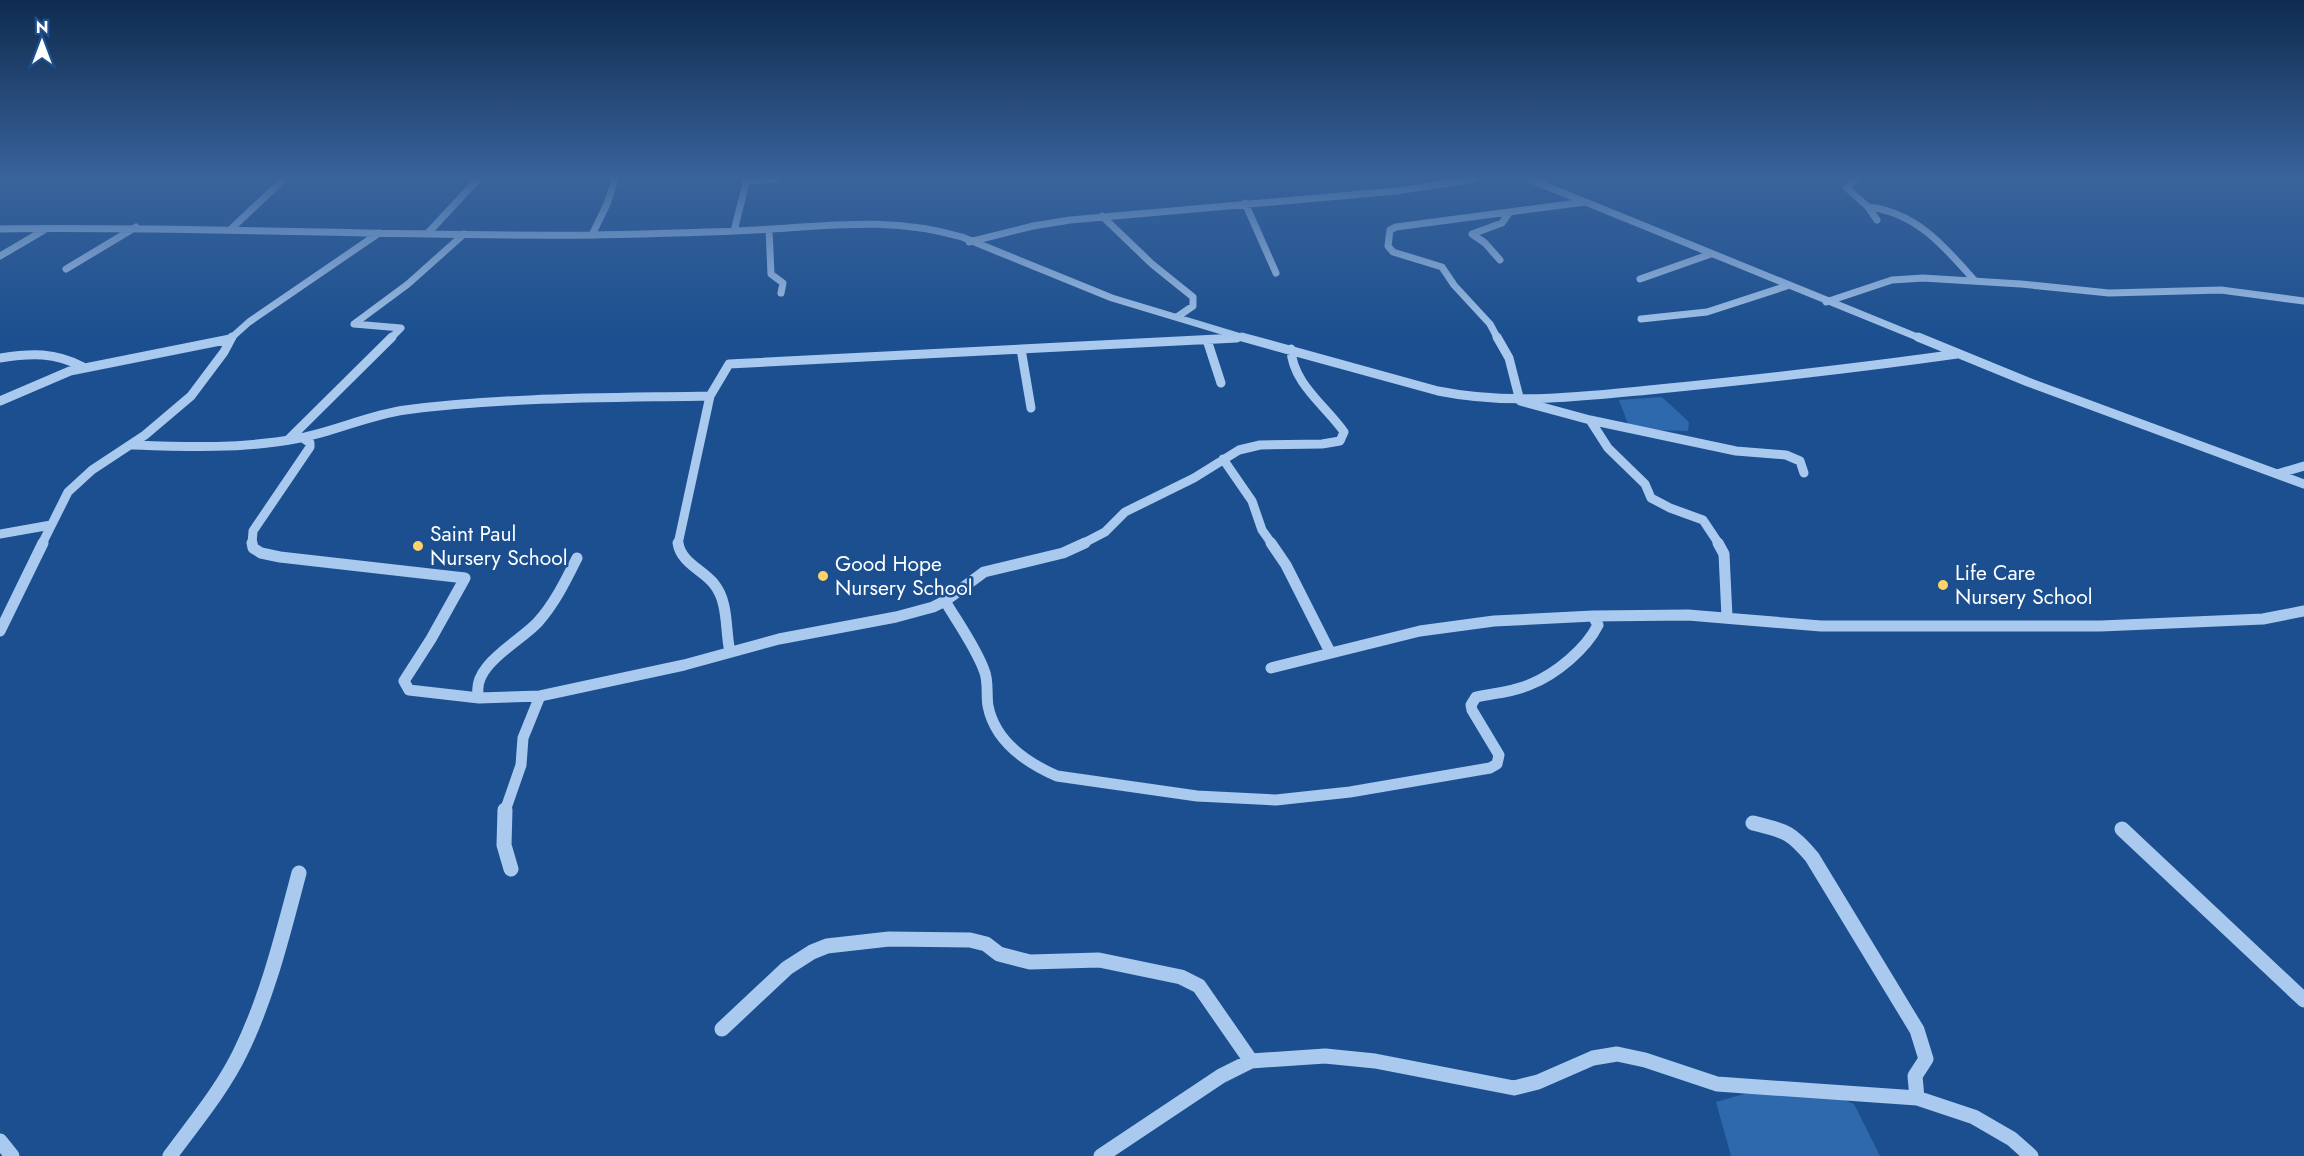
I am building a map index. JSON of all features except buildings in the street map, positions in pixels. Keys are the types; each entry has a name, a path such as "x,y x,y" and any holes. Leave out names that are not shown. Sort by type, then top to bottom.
{"street":[{"path":"0,256 40,233"},
{"path":"66,268 126,233"},
{"path":"0,631 68,492 80,480 132,445 191,396 224,352 230,339 267,309 379,233 592,235 665,233"},
{"path":"769,233 771,274 783,283 781,293"},
{"path":"942,233 1089,290 1450,394 1486,400 1520,401 1804,374 1958,354"},
{"path":"969,242 1005,233"},
{"path":"1120,233 1152,264 1192,297 1193,306 1177,317"},
{"path":"1258,233 1276,273"},
{"path":"1390,233 1388,246 1393,252 1442,267 1454,285 1490,324 1509,358 1520,401"},
{"path":"1475,233 1472,234 1485,243 1500,260"},
{"path":"1660,233 1958,354 2304,484"},
{"path":"1927,233 1948,249 1976,281"},
{"path":"288,440 305,420 401,328 353,325 408,284 464,234"},
{"path":"1640,279 1711,254"},
{"path":"1826,302 1903,278 1976,281 2109,293 2221,290 2304,302"},
{"path":"1641,319 1707,312 1788,286"},
{"path":"730,652 725,632 722,599 718,588 684,558 678,545 710,396 731,363 1246,337"},
{"path":"0,401 50,378 83,367 230,339"},
{"path":"1208,340 1221,383"},
{"path":"1021,349 1031,408"},
{"path":"303,438 310,443 310,447 253,531 251,540 253,548 261,553 280,557 465,578 431,639 404,681 409,690 479,698 540,696 684,665 819,630 896,617 945,601 984,572 1063,553 1092,540 1105,532 1125,512 1194,478 1223,459 1251,446 1335,443 1342,438 1344,432 1294,368 1290,357 1291,349"},
{"path":"0,358 45,353 58,355 83,367"},
{"path":"132,445 182,446 288,440 303,438 367,417 408,409 534,401 710,396"},
{"path":"1520,401 1590,420 1671,434 1738,451 1790,455 1800,461 1804,473"},
{"path":"1590,420 1608,448 1643,482 1652,498 1670,508 1702,520 1714,534 1724,554 1726,617"},
{"path":"1223,459 1252,501 1262,530 1286,565 1330,652"},
{"path":"2277,474 2304,466"},
{"path":"0,534 51,525"},
{"path":"479,698 476,694 476,686 492,658 525,636 538,622 559,594 578,558"},
{"path":"945,601 985,671 988,707 995,726 1010,746 1030,762 1057,776 1072,779 1225,799 1304,798 1490,768 1497,764 1499,756 1472,710 1473,700 1476,697 1540,680 1578,651 1595,633 1598,625 1593,616"},
{"path":"1271,668 1420,630 1510,620 1642,614 1726,617 1821,626 2101,626 2263,619 2304,611"},
{"path":"511,869 504,845 502,819 521,765 523,738 540,696"},
{"path":"1754,822 1785,831 1802,844 1843,906 1917,1030 1926,1059 1918,1067 1915,1076 1917,1098"},
{"path":"2122,829 2304,1000"},
{"path":"171,1156 246,1042 273,964 299,873"},
{"path":"722,1029 786,969 813,951 829,946 870,941 970,940 981,942 999,954 1017,959 1041,963 1084,960 1117,962 1190,980 1199,986 1220,1012 1251,1061"},
{"path":"1101,1156 1221,1076 1251,1061 1325,1056 1355,1059 1426,1070 1514,1088 1534,1085 1598,1057 1612,1054 1642,1060 1702,1082 1917,1098 1974,1117 2012,1139 2031,1156"},
{"path":"0,1141 12,1156"}],"shaded area":[{"path":"1662,397 1689,422 1688,431 1654,430 1628,424 1619,400"},
{"path":"1786,1082 1797,1082 1854,1104 1880,1156 1731,1156 1716,1102"}],"place":[{"name":"Saint Paul Nursery School","path":"418,546"},
{"name":"Good Hope Nursery School","path":"823,576"},
{"name":"Life Care Nursery School","path":"1943,585"}]}
